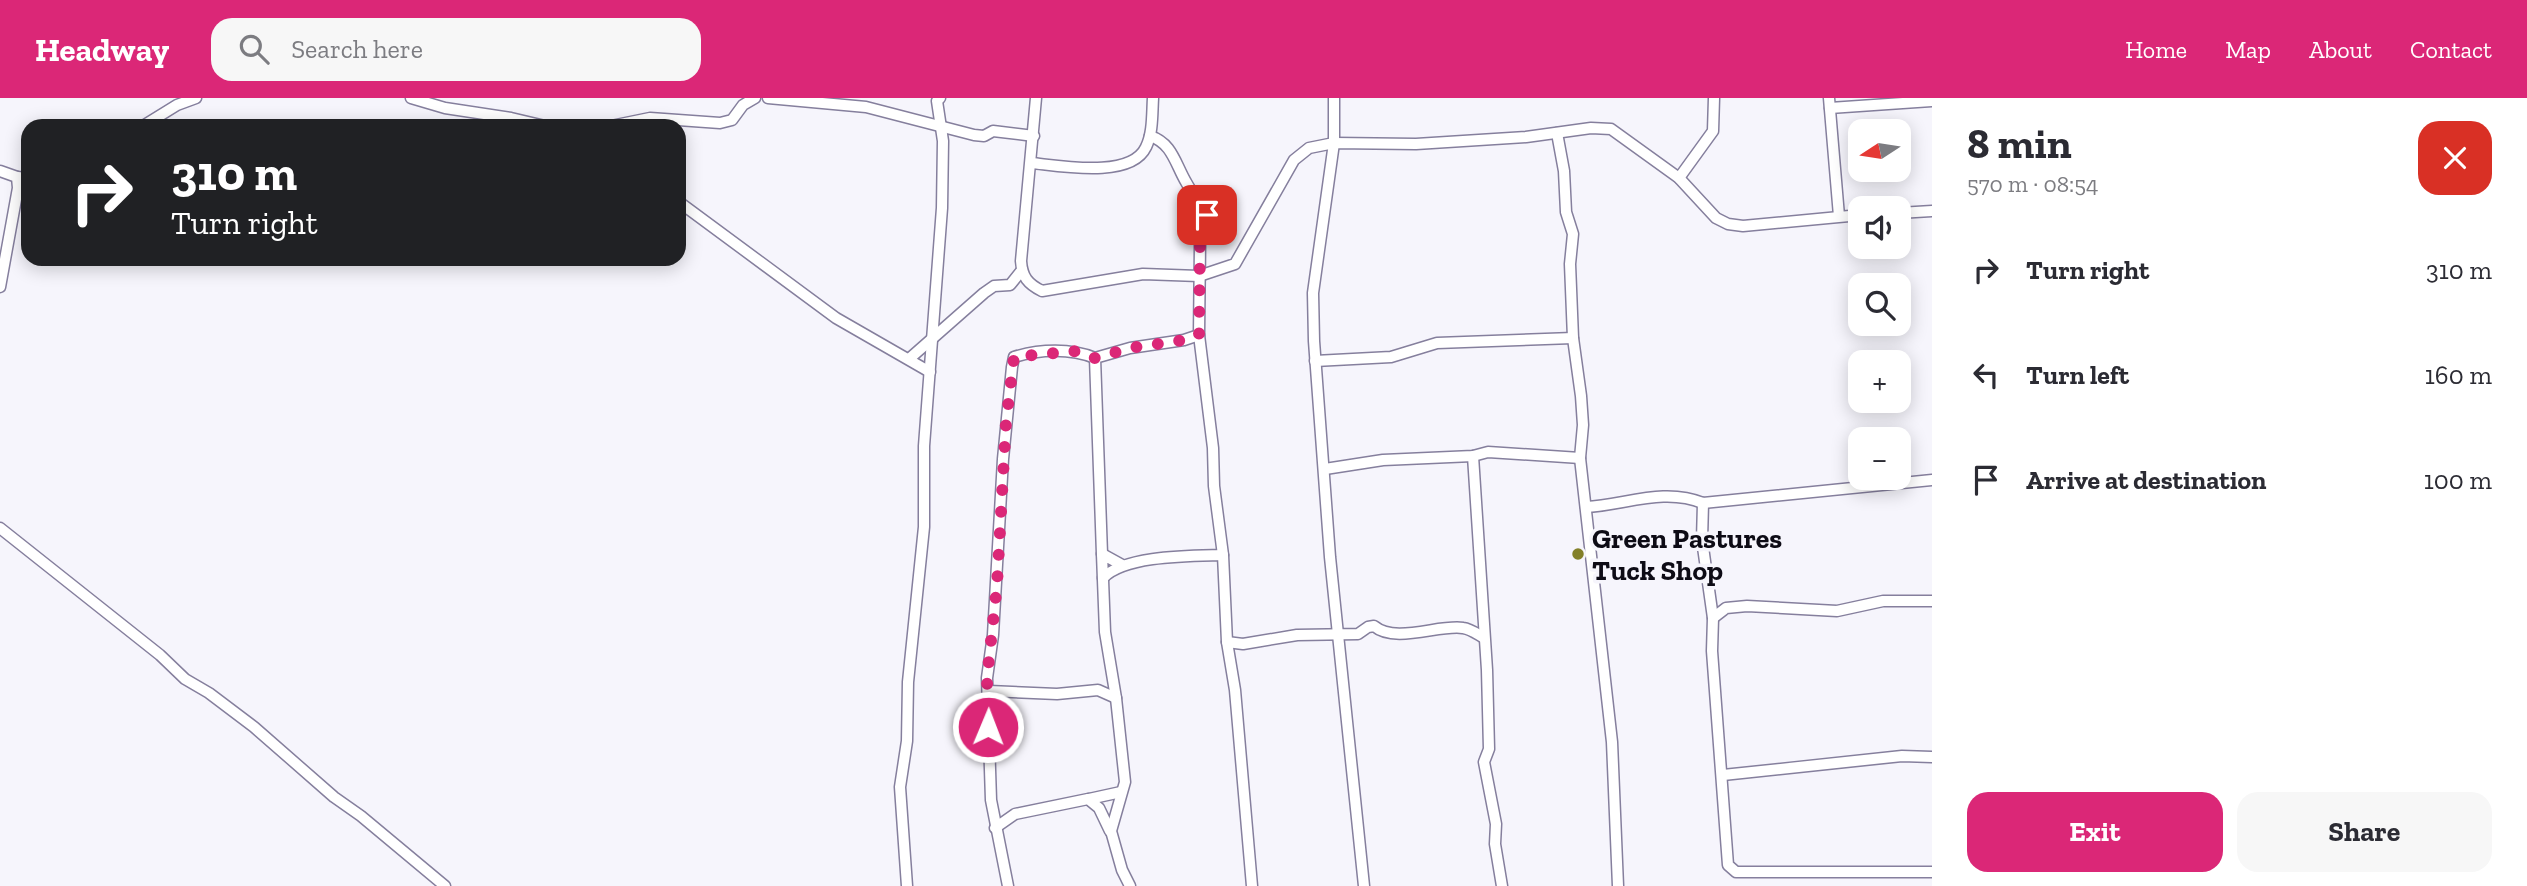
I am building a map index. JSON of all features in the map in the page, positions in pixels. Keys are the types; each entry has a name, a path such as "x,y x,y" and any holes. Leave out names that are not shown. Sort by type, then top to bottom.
{"street":[{"path":"154,119 177,105 196,98"},
{"path":"411,98 445,108 515,119"},
{"path":"686,121 720,123 732,120 743,105 755,98"},
{"path":"768,98 866,107 974,135 984,136 993,131 1034,136"},
{"path":"907,886 900,787 907,741 908,682 924,527 924,446 942,208 941,125 937,101 940,98"},
{"path":"1010,285 1021,270 1036,98"},
{"path":"1032,163 1082,167 1131,163 1141,155 1150,136 1153,98"},
{"path":"1334,98 1334,143 1313,293 1315,361 1330,557 1364,886"},
{"path":"1679,178 1713,131 1714,98"},
{"path":"1839,216 1830,103 1932,101"},
{"path":"645,119 664,119"},
{"path":"909,359 932,341 947,323 994,286 1030,285 1042,291 1143,274 1199,276 1235,264 1294,160 1309,148 1334,143 1416,145 1591,128 1611,129 1679,178 1716,218 1728,224 1743,226 1848,216"},
{"path":"1557,133 1566,212 1573,234 1570,264 1573,338 1583,425 1580,458 1612,741 1618,886"},
{"path":"1150,136 1162,140 1173,154 1185,180 1207,215 1200,244 1199,334 1210,416 1223,555 1227,642 1235,690 1252,886"},
{"path":"0,171 21,176"},
{"path":"0,287 21,181"},
{"path":"686,207 836,318 930,372"},
{"path":"1911,212 1932,211"},
{"path":"1021,270 1030,285"},
{"path":"1008,886 992,806 987,678 997,585 1004,446 1014,357 1077,351 1095,358 1130,348 1184,340 1199,334"},
{"path":"1315,361 1391,357 1437,343 1573,338"},
{"path":"1095,358 1105,632 1116,698 1125,782 1111,831"},
{"path":"1325,469 1383,460 1473,456 1488,452 1580,458"},
{"path":"1473,456 1489,733 1485,774 1493,807 1497,863 1502,886"},
{"path":"1586,507 1623,499 1679,496 1703,503 1932,480"},
{"path":"1703,503 1702,540 1713,618 1712,650 1723,775 1726,859 1736,872 1932,872"},
{"path":"0,528 160,655 185,679 209,693 254,727 334,797 445,886"},
{"path":"1102,554 1122,565"},
{"path":"1103,578 1122,565 1190,556 1223,555"},
{"path":"1713,618 1726,608 1747,606 1838,611 1883,601 1932,601"},
{"path":"1227,642 1243,644 1297,635 1359,634 1374,626 1386,633 1395,634 1461,627 1484,638"},
{"path":"989,691 1057,694 1098,690 1116,698"},
{"path":"1723,775 1902,755 1932,757"},
{"path":"995,828 1010,816 1121,792"},
{"path":"1088,799 1099,808 1111,831 1122,870 1130,886"},
{"path":"992,806 1010,816"}],"place":[{"name":"Green Pastures Tuck Shop","path":"1578,554"}],"route":[{"path":"988,727 987,678 997,585 1006,422 1014,357 1077,351 1095,358 1130,348 1184,340 1199,334 1200,244 1207,215"}]}
